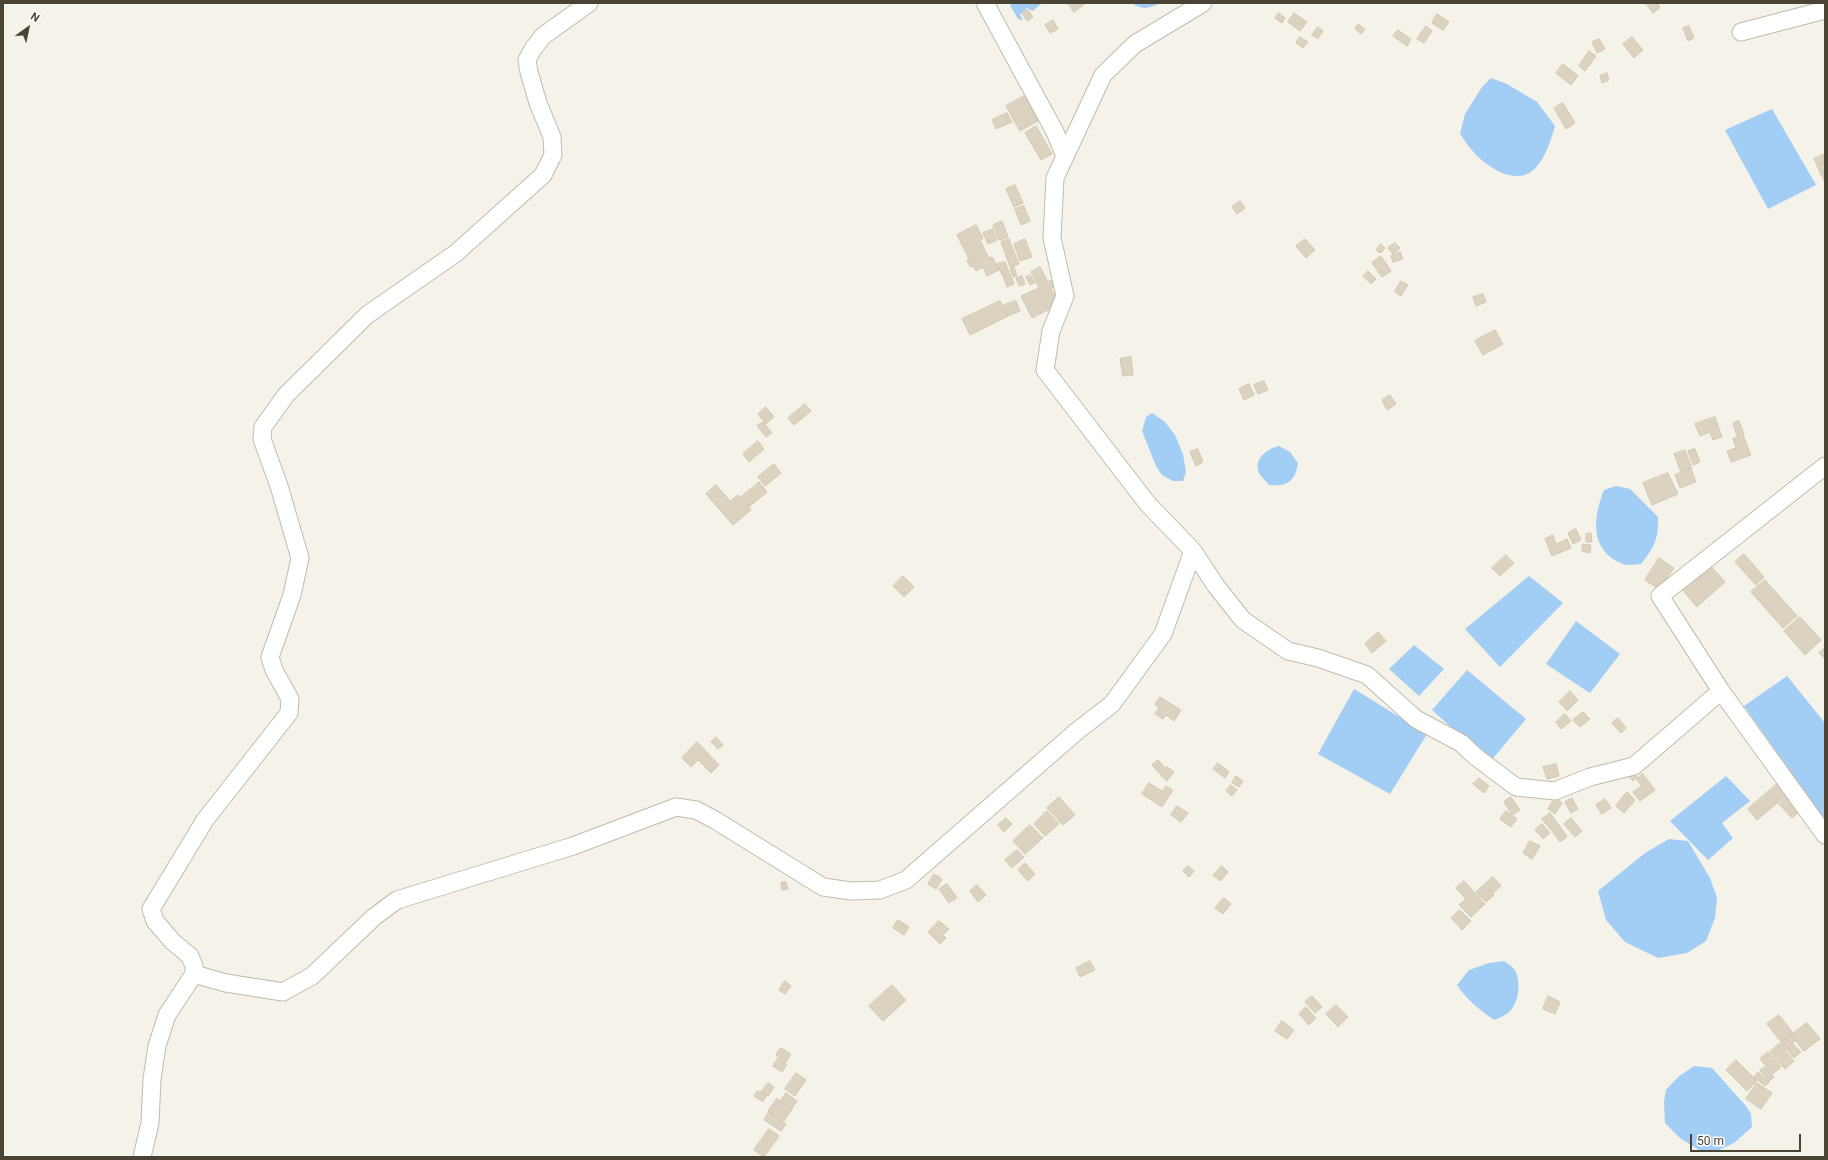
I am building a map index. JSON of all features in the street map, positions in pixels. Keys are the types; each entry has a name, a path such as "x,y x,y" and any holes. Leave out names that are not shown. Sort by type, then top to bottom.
{"street":[{"path":"142,1157 150,1123 152,1079 157,1046 168,1016 194,974 194,966 190,956 173,942 155,921 151,909 205,820 289,713 290,698 274,670 270,657 292,595 300,558 262,439 263,427 286,395 367,315 456,253 543,175 553,155 552,137 538,103 527,60 543,36 589,3"},
{"path":"985,3 1055,132 1065,156"},
{"path":"1203,3 1135,44 1103,75 1055,178 1052,238 1065,296 1051,331 1045,370 1147,503 1193,551 1216,586 1243,620 1288,651 1318,658 1367,675 1416,719 1461,743 1476,757 1516,787 1555,791 1590,777 1634,766 1721,691"},
{"path":"1741,32 1825,10"},
{"path":"1825,466 1660,596 1721,691 1825,835"},
{"path":"194,974 226,983 283,992 312,976 374,917 397,900 573,846 676,806 696,810 715,820 823,887 851,891 880,890 906,880 1077,731 1112,704 1163,634 1193,551"}],"water":[{"path":"1011,3 1042,3 1033,11 1027,8 1020,15 1023,20 1018,19 1010,5"},
{"path":"1132,3 1160,3 1152,7 1142,8"},
{"path":"1491,78 1507,84 1537,102 1555,126 1541,161 1531,172 1522,176 1513,176 1503,173 1485,163 1468,146 1460,134 1465,114 1482,87"},
{"path":"1772,109 1816,185 1768,209 1725,130"},
{"path":"1152,413 1165,422 1175,435 1183,454 1186,472 1183,481 1173,481 1162,475 1156,466 1142,431 1146,417"},
{"path":"1279,446 1290,452 1298,463 1297,469 1290,482 1281,485 1269,485 1259,473 1258,463 1266,452"},
{"path":"1616,486 1630,489 1658,517 1658,531 1655,542 1641,564 1623,564 1612,558 1604,551 1599,542 1596,522 1600,500 1604,490"},
{"path":"1529,576 1563,603 1500,667 1465,629"},
{"path":"1576,621 1620,654 1590,693 1546,664"},
{"path":"1414,645 1444,669 1419,696 1389,669"},
{"path":"1467,670 1526,719 1490,762 1432,710"},
{"path":"1787,676 1825,723 1825,820 1744,706"},
{"path":"1354,689 1427,734 1390,794 1318,754"},
{"path":"1726,776 1750,801 1722,823 1733,838 1708,860 1670,821"},
{"path":"1669,839 1688,841 1710,878 1717,898 1715,918 1706,941 1687,953 1658,958 1625,942 1606,920 1598,891 1645,853"},
{"path":"1504,961 1513,968 1518,979 1519,986 1517,998 1512,1009 1508,1013 1494,1020 1474,1004 1457,985 1469,970 1489,963"},
{"path":"1694,1066 1712,1068 1746,1106 1751,1114 1752,1127 1734,1143 1719,1150 1699,1150 1680,1138 1665,1123 1664,1102 1666,1090 1678,1077"}],"building":[{"path":"1068,3 1086,3 1074,12"},
{"path":"1646,3 1657,3 1660,8 1653,13"},
{"path":"1028,10 1033,17 1027,21 1022,13"},
{"path":"1279,13 1285,18 1282,23 1275,18"},
{"path":"1294,13 1307,22 1300,31 1288,22"},
{"path":"1437,14 1449,22 1443,30 1432,23"},
{"path":"1053,20 1058,29 1050,33 1045,25"},
{"path":"1358,24 1365,29 1361,34 1355,29"},
{"path":"1426,26 1432,31 1424,43 1417,39"},
{"path":"1689,26 1694,38 1688,41 1683,28"},
{"path":"1318,27 1323,31 1318,39 1312,35"},
{"path":"1398,30 1411,39 1407,46 1393,36"},
{"path":"1300,37 1308,42 1303,48 1296,43"},
{"path":"1632,37 1643,50 1634,58 1623,44"},
{"path":"1599,39 1605,49 1597,53 1592,42"},
{"path":"1589,51 1596,56 1585,71 1579,66"},
{"path":"1563,64 1578,76 1571,85 1556,73"},
{"path":"1607,73 1609,80 1602,83 1600,76"},
{"path":"1024,96 1038,121 1020,131 1006,106"},
{"path":"1563,103 1575,123 1566,129 1554,108"},
{"path":"1007,113 1012,122 996,129 992,120"},
{"path":"1036,126 1052,154 1041,160 1025,133"},
{"path":"1825,154 1825,162 1817,165 1814,159"},
{"path":"1825,162 1825,170 1820,172 1817,166"},
{"path":"1825,170 1825,182 1820,173"},
{"path":"1015,185 1023,203 1014,207 1006,189"},
{"path":"1240,201 1245,208 1237,214 1232,207"},
{"path":"1024,206 1030,221 1021,225 1015,209"},
{"path":"1002,221 1008,237 999,240 993,225"},
{"path":"976,225 983,238 980,240 989,258 992,257 999,270 987,276 983,267 976,271 973,266 970,267 967,260 969,259 957,235"},
{"path":"993,229 997,240 988,244 983,233"},
{"path":"1009,239 1019,264 1010,267 1001,242"},
{"path":"1025,239 1032,257 1020,261 1014,244"},
{"path":"1305,239 1315,250 1306,258 1296,246"},
{"path":"1395,243 1400,248 1393,254 1388,248"},
{"path":"1381,244 1385,248 1381,253 1376,250"},
{"path":"1400,252 1403,259 1393,262 1391,256"},
{"path":"1381,256 1391,271 1382,277 1372,263"},
{"path":"1005,262 1009,272 1002,275 997,264"},
{"path":"1014,267 1017,276 1013,277 1010,269"},
{"path":"1040,267 1048,282 1051,280 1054,287 1051,288 1060,304 1032,318 1021,296 1039,288 1031,272"},
{"path":"1368,271 1376,279 1371,284 1363,276"},
{"path":"1010,274 1014,284 1007,287 1003,276"},
{"path":"1030,275 1035,283 1030,285 1026,277"},
{"path":"1022,276 1025,284 1019,286 1016,278"},
{"path":"1401,281 1408,285 1401,296 1395,292"},
{"path":"1483,294 1486,302 1476,306 1473,297"},
{"path":"1000,301 1008,316 970,335 962,319"},
{"path":"1016,301 1020,311 1008,316 1004,305"},
{"path":"1495,330 1503,344 1483,355 1475,341"},
{"path":"1131,357 1133,375 1123,376 1120,359"},
{"path":"1264,381 1268,390 1258,394 1254,385"},
{"path":"1249,384 1254,395 1244,400 1239,389"},
{"path":"1390,395 1396,404 1387,410 1382,400"},
{"path":"805,404 811,411 794,425 788,418"},
{"path":"766,407 774,417 766,424 758,414"},
{"path":"1715,417 1722,437 1713,440 1710,432 1700,436 1695,424"},
{"path":"1739,421 1744,434 1737,436 1733,423"},
{"path":"763,422 772,433 766,437 757,426"},
{"path":"1743,435 1751,455 1731,462 1727,451 1736,448 1733,439"},
{"path":"758,441 764,449 749,462 743,454"},
{"path":"1198,449 1203,462 1196,466 1190,452"},
{"path":"1695,449 1700,462 1693,465 1688,451"},
{"path":"1685,450 1692,468 1681,472 1674,454"},
{"path":"774,464 781,473 765,486 758,477"},
{"path":"1691,469 1696,482 1680,488 1675,475"},
{"path":"1668,473 1678,494 1652,505 1643,483"},
{"path":"759,482 767,492 749,507 741,497"},
{"path":"716,485 730,501 738,495 751,510 733,525 706,494"},
{"path":"1576,529 1581,540 1573,544 1568,533"},
{"path":"1591,533 1592,542 1586,542 1586,534"},
{"path":"1553,535 1556,544 1567,539 1571,548 1552,556 1545,539"},
{"path":"1583,544 1591,545 1590,553 1582,551"},
{"path":"1744,554 1764,577 1756,585 1735,562"},
{"path":"1506,555 1514,563 1500,576 1492,568"},
{"path":"1659,558 1674,568 1659,589 1645,580"},
{"path":"1708,563 1725,582 1697,607 1681,588"},
{"path":"903,576 914,587 904,597 893,586"},
{"path":"1765,580 1797,616 1783,628 1751,592"},
{"path":"1800,617 1821,640 1805,655 1784,631"},
{"path":"1378,632 1386,641 1372,653 1365,644"},
{"path":"1825,648 1825,659 1819,653"},
{"path":"1570,691 1578,700 1567,711 1559,702"},
{"path":"1160,697 1181,710 1174,721 1166,715 1163,719 1155,714 1159,708 1155,705"},
{"path":"1583,712 1590,719 1580,727 1573,720"},
{"path":"1565,714 1571,721 1561,729 1556,722"},
{"path":"1618,718 1626,728 1621,733 1612,723"},
{"path":"716,737 723,745 718,749 711,742"},
{"path":"697,742 719,765 711,773 698,760 691,767 682,758"},
{"path":"1158,760 1165,768 1159,773 1152,765"},
{"path":"1218,763 1229,772 1225,778 1213,769"},
{"path":"1556,764 1559,776 1547,779 1543,767"},
{"path":"1167,767 1174,772 1167,781 1160,775"},
{"path":"1633,773 1637,777 1633,781 1629,776"},
{"path":"1643,774 1655,790 1640,801 1633,792 1642,786 1636,779"},
{"path":"1236,776 1243,781 1239,787 1232,783"},
{"path":"1479,778 1489,786 1484,793 1473,784"},
{"path":"1149,783 1162,791 1166,786 1173,790 1162,807 1142,794"},
{"path":"1778,783 1788,794 1757,820 1748,809"},
{"path":"1231,785 1237,790 1232,796 1226,791"},
{"path":"1627,792 1635,800 1624,813 1616,806"},
{"path":"1788,796 1801,810 1792,818 1779,804"},
{"path":"1059,797 1075,815 1063,825 1047,808"},
{"path":"1511,797 1520,810 1512,815 1504,802"},
{"path":"1555,798 1562,803 1555,814 1548,809"},
{"path":"1572,798 1578,809 1571,813 1565,802"},
{"path":"1605,799 1611,808 1602,814 1596,805"},
{"path":"1177,806 1188,813 1181,822 1171,815"},
{"path":"1047,811 1059,824 1045,836 1034,824"},
{"path":"1506,811 1517,819 1511,827 1500,819"},
{"path":"1550,813 1558,824 1551,830 1542,819"},
{"path":"1006,818 1012,824 1004,832 998,825"},
{"path":"1571,818 1582,831 1575,837 1564,824"},
{"path":"1542,824 1550,833 1543,839 1535,830"},
{"path":"1030,825 1043,838 1025,854 1013,841"},
{"path":"1559,825 1567,837 1560,842 1552,831"},
{"path":"1530,841 1540,846 1532,859 1523,853"},
{"path":"1017,850 1024,857 1012,868 1005,860"},
{"path":"1025,863 1035,874 1028,881 1018,870"},
{"path":"1188,866 1194,871 1189,877 1183,871"},
{"path":"1222,866 1228,872 1220,881 1213,875"},
{"path":"934,874 942,879 936,889 928,884"},
{"path":"1493,877 1501,886 1493,893 1485,884"},
{"path":"1464,881 1485,904 1471,917 1459,905 1466,899 1456,888"},
{"path":"786,882 788,889 782,890 781,883"},
{"path":"947,884 957,898 949,903 939,889"},
{"path":"977,885 986,895 978,902 970,891"},
{"path":"1484,885 1494,895 1486,902 1476,892"},
{"path":"1224,898 1231,904 1223,914 1215,908"},
{"path":"1460,910 1471,921 1462,930 1451,918"},
{"path":"898,920 909,927 904,935 893,928"},
{"path":"939,921 949,929 944,934 935,925"},
{"path":"934,926 946,938 940,944 928,932"},
{"path":"1090,961 1095,970 1080,977 1076,968"},
{"path":"785,981 791,986 785,994 779,990"},
{"path":"892,985 906,1000 883,1021 869,1006"},
{"path":"1312,996 1322,1007 1315,1013 1305,1002"},
{"path":"1548,996 1560,1002 1555,1014 1543,1009"},
{"path":"1336,1005 1348,1017 1338,1027 1326,1014"},
{"path":"1306,1007 1316,1018 1309,1025 1299,1014"},
{"path":"1779,1015 1793,1033 1781,1042 1767,1024"},
{"path":"1282,1021 1294,1030 1287,1039 1275,1031"},
{"path":"1807,1023 1820,1039 1804,1051 1791,1035"},
{"path":"1790,1035 1795,1041 1786,1050 1780,1044"},
{"path":"1779,1044 1794,1061 1785,1069 1770,1052"},
{"path":"1793,1044 1801,1052 1794,1058 1787,1050"},
{"path":"781,1048 791,1054 786,1062 776,1055"},
{"path":"1768,1052 1781,1067 1773,1074 1760,1059"},
{"path":"778,1058 787,1064 782,1072 773,1066"},
{"path":"1736,1060 1757,1081 1747,1091 1726,1070"},
{"path":"1765,1067 1774,1077 1769,1081 1760,1071"},
{"path":"1758,1072 1769,1082 1765,1086 1754,1077"},
{"path":"796,1073 806,1080 795,1096 785,1089"},
{"path":"768,1083 774,1087 768,1096 761,1092"},
{"path":"1757,1083 1772,1093 1761,1109 1746,1099"},
{"path":"758,1091 766,1096 763,1102 754,1096"},
{"path":"786,1093 797,1101 784,1121 768,1111 777,1098 780,1101"},
{"path":"769,1112 786,1124 781,1131 764,1120"},
{"path":"769,1129 779,1136 764,1157 754,1150"}]}
